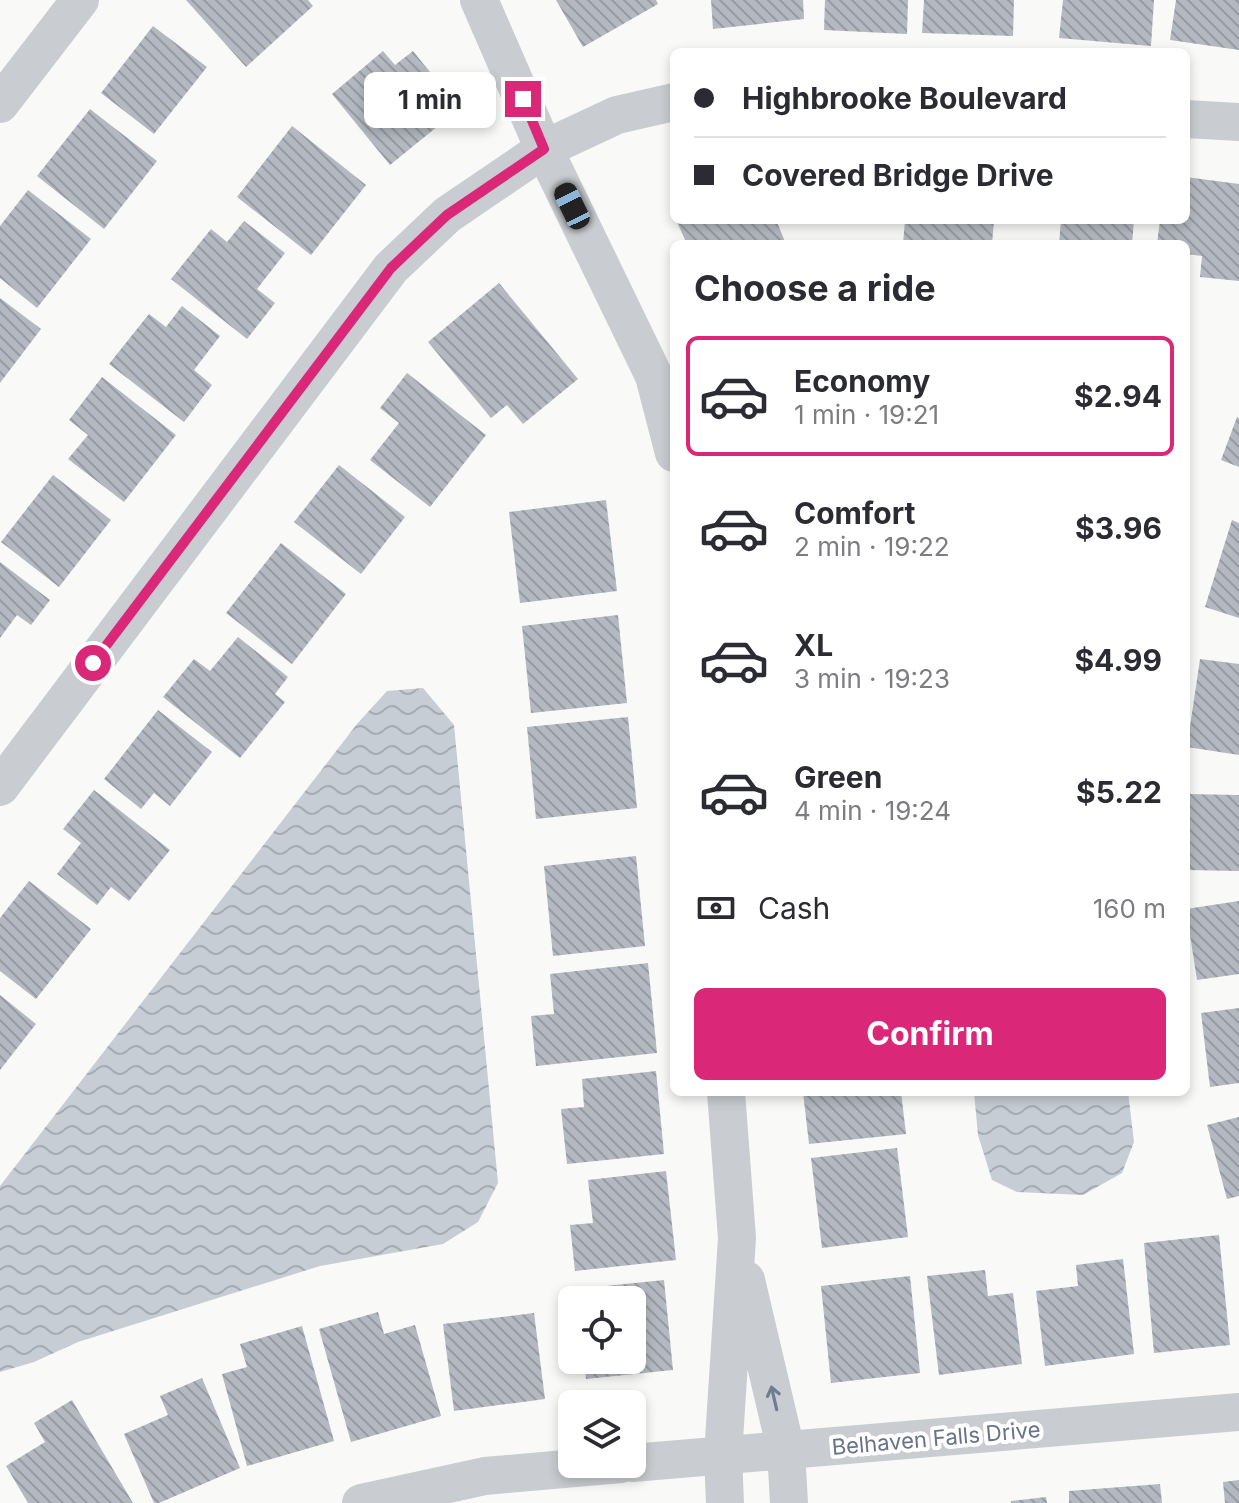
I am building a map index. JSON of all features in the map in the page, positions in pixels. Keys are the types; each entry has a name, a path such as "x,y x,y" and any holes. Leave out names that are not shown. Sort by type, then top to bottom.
{"street":[{"path":"0,104 80,0"},
{"path":"479,0 544,149 654,376 670,438"},
{"path":"0,787 391,268 447,215 544,149 617,115 670,103"},
{"path":"1190,119 1239,122"},
{"path":"725,1503 723,1455 737,1238 726,1096"},
{"path":"737,1238 786,1450 789,1503"},
{"name":"Belhaven Falls Drive","path":"646,1462 1239,1412"},
{"path":"361,1503 485,1476 558,1470"}],"water":[{"path":"423,688 454,725 498,1183 478,1222 443,1244 320,1266 78,1342 34,1362 0,1372 0,1186 357,724 387,691"},
{"path":"974,1096 1128,1096 1134,1142 1122,1173 1083,1195 1017,1192 992,1180 978,1135"}],"building":[{"path":"186,0 308,0 313,6 246,67"},
{"path":"556,0 656,0 658,4 583,47"},
{"path":"711,0 803,0 804,19 713,29"},
{"path":"825,0 908,0 907,34 824,30"},
{"path":"924,0 1014,0 1013,36 922,33"},
{"path":"1063,0 1154,0 1151,46 1059,38"},
{"path":"1176,0 1239,0 1239,50 1170,40"},
{"path":"153,26 207,67 154,134 101,93"},
{"path":"383,51 395,65 413,51 447,93 426,110 438,126 390,165 332,94"},
{"path":"90,109 157,161 104,229 37,176"},
{"path":"292,126 366,185 311,255 237,197"},
{"path":"1190,178 1239,184 1239,281 1200,277 1202,256 1190,254 1190,240 1158,240 1160,224 1190,224"},
{"path":"28,190 91,239 37,308 0,278 0,226"},
{"path":"244,221 285,253 257,289 275,303 247,339 171,279 211,229 227,242"},
{"path":"678,224 778,224 784,240 685,240"},
{"path":"905,224 994,224 992,240 903,240"},
{"path":"1061,224 1134,224 1132,240 1059,240"},
{"path":"499,283 578,379 523,424 507,405 491,418 428,342"},
{"path":"0,298 41,329 0,383"},
{"path":"182,306 220,336 194,370 212,385 184,422 109,364 149,314 166,327"},
{"path":"407,373 486,435 430,507 370,460 399,423 380,408"},
{"path":"102,377 176,435 124,502 68,459 88,435 69,420"},
{"path":"1239,418 1239,467 1221,460"},
{"path":"339,465 405,517 361,574 294,522"},
{"path":"53,475 111,520 59,587 1,542"},
{"path":"606,500 617,591 520,603 509,512"},
{"path":"1232,520 1239,523 1239,618 1205,607"},
{"path":"281,543 346,594 292,664 226,613"},
{"path":"0,562 50,600 31,625 17,615 0,638"},
{"path":"618,615 627,703 531,713 522,626"},
{"path":"238,637 288,677 275,694 285,702 240,758 163,697 194,659 210,671"},
{"path":"1200,659 1239,664 1239,755 1190,747"},
{"path":"158,710 212,752 170,806 154,793 141,809 104,779"},
{"path":"628,717 637,808 536,819 527,727"},
{"path":"94,790 170,850 129,901 111,887 97,905 57,874 81,843 63,829"},
{"path":"1190,794 1239,795 1239,871 1190,870"},
{"path":"636,856 645,946 553,956 544,866"},
{"path":"29,881 91,929 36,999 0,971 0,918"},
{"path":"1239,901 1239,974 1197,980 1190,935 1190,908"},
{"path":"648,963 657,1053 536,1066 531,1016 554,1014 550,974"},
{"path":"0,995 36,1024 0,1070"},
{"path":"1239,1008 1239,1083 1210,1087 1201,1013"},
{"path":"656,1071 664,1154 567,1164 561,1109 584,1107 582,1079"},
{"path":"803,1096 901,1096 906,1134 809,1144"},
{"path":"1239,1117 1239,1196 1227,1199 1207,1125"},
{"path":"897,1148 908,1237 822,1248 811,1158"},
{"path":"666,1171 676,1260 575,1271 570,1225 593,1223 588,1180"},
{"path":"1219,1235 1230,1345 1154,1353 1144,1243"},
{"path":"1123,1259 1134,1354 1045,1366 1036,1291 1078,1286 1076,1265"},
{"path":"985,1270 988,1296 1013,1293 1022,1364 939,1375 927,1276"},
{"path":"910,1276 920,1373 831,1383 821,1286"},
{"path":"664,1280 673,1370 646,1373 646,1286 606,1286"},
{"path":"378,1312 384,1334 415,1325 441,1416 351,1442 319,1329"},
{"path":"534,1313 545,1399 454,1411 443,1324"},
{"path":"302,1326 334,1441 247,1466 222,1374 247,1367 240,1344"},
{"path":"585,1374 634,1374 586,1379"},
{"path":"202,1378 240,1468 154,1503 124,1434 168,1415 160,1396"},
{"path":"72,1400 133,1503 28,1503 6,1466 45,1442 34,1423"},
{"path":"1239,1480 1239,1503 1225,1503 1223,1482"},
{"path":"1160,1484 1162,1503 1069,1503 1069,1491"},
{"path":"1046,1497 1047,1503 1011,1503 1011,1501"}],"route":[{"path":"93,663 391,268 447,215 544,149 523,99"}]}
